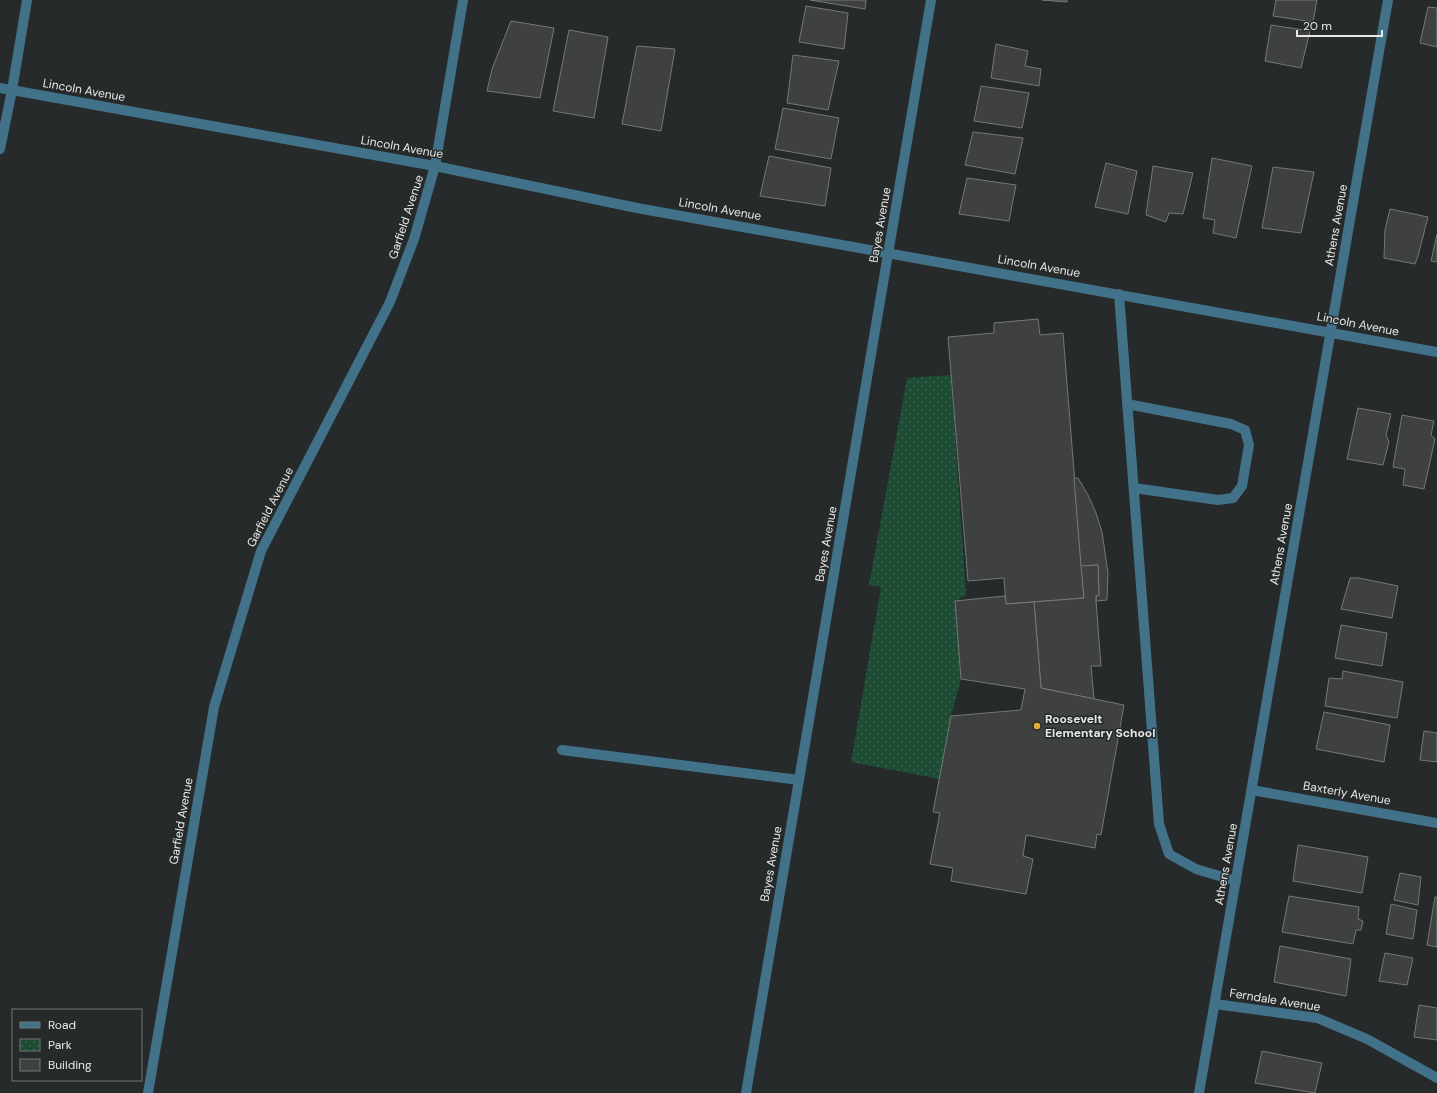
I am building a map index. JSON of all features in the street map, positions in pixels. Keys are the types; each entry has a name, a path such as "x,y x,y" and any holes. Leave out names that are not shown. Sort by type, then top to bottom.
{"street":[{"path":"0,149 12,90 27,0"},
{"name":"Garfield Avenue","path":"148,1093 214,707 261,551 390,302 414,239 435,166 463,0"},
{"name":"Bayes Avenue","path":"746,1093 931,0"},
{"name":"Athens Avenue","path":"1199,1093 1388,0"},
{"name":"Lincoln Avenue","path":"0,88 435,166 637,208 1437,352"},
{"path":"1119,294 1159,824 1170,854 1196,869 1236,881"},
{"path":"1127,404 1231,424 1245,430 1249,445 1242,486 1233,498 1218,500 1134,488"},
{"path":"562,750 799,780"},
{"name":"Baxterly Avenue","path":"1252,790 1437,822"},
{"name":"Ferndale Avenue","path":"1214,1004 1317,1018 1367,1040 1437,1078"}],"green space":[{"path":"951,375 966,595 955,601 961,679 951,716 940,779 851,762 881,587 869,585 907,378"}],"building":[{"path":"810,0 866,0 865,9"},
{"path":"1042,0 1067,0 1067,2"},
{"path":"1276,0 1317,0 1313,22 1273,16"},
{"path":"806,6 848,13 844,49 799,42"},
{"path":"1428,7 1437,8 1437,47 1420,43"},
{"path":"511,21 554,28 540,98 487,91 492,69"},
{"path":"1271,25 1310,31 1301,68 1265,61"},
{"path":"569,30 608,37 594,118 553,111"},
{"path":"996,44 1028,51 1025,66 1041,69 1039,86 991,78"},
{"path":"637,46 675,49 661,131 622,124"},
{"path":"793,55 839,61 828,110 787,103"},
{"path":"981,86 1029,93 1022,128 974,121"},
{"path":"783,108 839,118 831,159 775,149"},
{"path":"973,132 1023,138 1015,174 965,165"},
{"path":"769,156 831,168 825,206 760,196"},
{"path":"1212,158 1252,166 1236,238 1213,233 1215,220 1203,218"},
{"path":"1106,163 1137,171 1128,214 1095,207"},
{"path":"1153,166 1193,173 1183,214 1169,213 1166,222 1146,215"},
{"path":"1273,167 1314,172 1301,233 1262,228"},
{"path":"967,178 1016,185 1009,221 959,214"},
{"path":"1390,209 1428,217 1415,264 1384,258 1385,230"},
{"path":"1437,234 1437,262 1431,261"},
{"path":"1038,319 1040,335 1063,333 1084,598 1006,604 1004,578 968,581 948,337 994,333 994,323"},
{"path":"1358,408 1391,414 1386,435 1389,442 1383,465 1347,459"},
{"path":"1402,415 1434,421 1431,435 1435,439 1424,489 1403,485 1405,469 1393,467"},
{"path":"1074,478 1078,478 1088,495 1102,532 1108,573 1107,600 1096,601 1096,596 1099,595 1098,565 1081,566"},
{"path":"1098,565 1099,595 1096,596 1096,601 1101,666 1091,666 1094,699 1041,688 1034,602 1084,598 1081,566"},
{"path":"1350,578 1359,578 1398,586 1392,618 1341,609"},
{"path":"1005,596 1006,604 1034,602 1041,688 1124,705 1101,835 1097,834 1095,848 1026,835 1023,856 1033,859 1026,894 951,881 953,868 930,864 940,813 933,812 951,716 1021,710 1025,689 961,679 955,601"},
{"path":"1341,625 1387,633 1382,666 1335,658"},
{"path":"1343,671 1403,682 1397,718 1325,706 1329,678 1342,679"},
{"path":"1324,712 1390,725 1384,762 1316,749"},
{"path":"1424,731 1437,733 1437,762 1420,760"},
{"path":"1298,845 1368,857 1362,893 1293,881"},
{"path":"1400,873 1421,877 1418,905 1394,900"},
{"path":"1289,896 1359,907 1358,919 1363,921 1361,930 1356,930 1353,944 1282,932"},
{"path":"1435,897 1437,897 1437,947 1427,945"},
{"path":"1391,904 1417,910 1413,939 1386,934"},
{"path":"1280,946 1351,959 1346,996 1274,982"},
{"path":"1385,953 1413,958 1407,985 1379,981"},
{"path":"1419,1005 1437,1008 1437,1040 1414,1037"},
{"path":"1262,1051 1322,1063 1315,1093 1255,1083"}],"place":[{"name":"Roosevelt Elementary School","path":"1037,726"}]}
